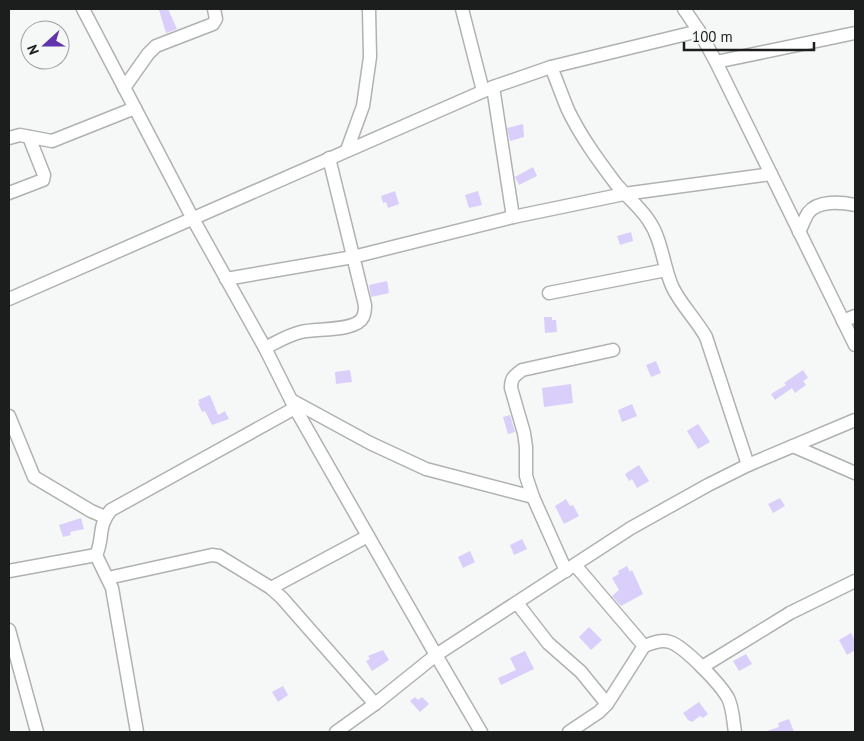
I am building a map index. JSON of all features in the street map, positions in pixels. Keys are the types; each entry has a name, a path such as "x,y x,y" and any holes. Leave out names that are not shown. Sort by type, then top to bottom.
{"street":[{"path":"84,9 193,219 265,348 293,404 436,656 482,732"},
{"path":"124,88 148,54 156,46 213,24 216,19 214,9"},
{"path":"348,150 363,106 370,58 369,9"},
{"path":"462,9 488,89 513,217"},
{"path":"684,9 716,62 855,345"},
{"path":"9,308 14,297 488,89 551,67 699,31"},
{"path":"716,62 855,33"},
{"path":"551,67 568,110 591,150 624,194 641,209 658,237 666,270 673,288 706,337 748,465"},
{"path":"9,138 17,135 52,141 135,108"},
{"path":"9,193 44,178 29,137"},
{"path":"265,348 303,331 344,327 361,320 365,313 365,305 328,158"},
{"path":"226,279 353,257 513,217 624,194 771,174"},
{"path":"799,232 809,212 818,206 844,203 855,205"},
{"path":"549,293 666,270"},
{"path":"843,321 855,316"},
{"path":"613,350 522,370 513,376 511,388 524,433 526,476 533,496 571,568 644,646"},
{"path":"293,404 426,469 533,496"},
{"path":"137,732 112,588 96,555 101,526 105,517 120,504 165,481 293,404"},
{"path":"9,418 34,477 91,511 105,517"},
{"path":"336,732 436,656 668,507 748,465 855,420"},
{"path":"793,446 855,473"},
{"path":"271,588 368,536"},
{"path":"9,570 96,555"},
{"path":"108,578 212,555 220,556 271,588 282,598 375,704"},
{"path":"702,668 790,613 855,581"},
{"path":"517,603 548,643 581,672 607,704"},
{"path":"9,630 37,732"},
{"path":"569,732 588,727 607,704 644,646 660,641 670,642 682,648 722,690 729,700 736,732"}],"building":[{"path":"168,9 177,29 166,33 159,10"},
{"path":"523,124 524,137 510,141 507,128"},
{"path":"533,167 537,176 519,185 515,177"},
{"path":"395,191 399,204 388,208 386,202 383,203 381,196"},
{"path":"478,191 482,205 469,208 465,195"},
{"path":"631,232 633,241 620,245 617,236"},
{"path":"387,281 389,293 371,297 369,285"},
{"path":"544,317 552,317 552,320 556,320 557,332 545,333"},
{"path":"656,361 661,373 651,377 646,365"},
{"path":"350,370 352,382 336,384 335,372"},
{"path":"803,370 808,378 803,381 806,385 795,393 792,388 775,400 771,394 786,385 784,383"},
{"path":"571,384 573,403 544,407 542,388"},
{"path":"210,395 218,415 225,411 229,419 212,425 205,411 202,412 198,403 200,403 198,400"},
{"path":"632,404 637,416 622,422 618,410"},
{"path":"510,415 515,432 508,434 503,417"},
{"path":"698,424 710,442 698,449 687,431"},
{"path":"639,465 649,481 637,488 632,479 629,481 625,474"},
{"path":"780,498 785,506 773,513 768,504"},
{"path":"566,499 570,506 573,505 579,516 564,524 555,506"},
{"path":"81,518 84,529 70,532 71,535 63,537 59,525"},
{"path":"522,539 527,549 514,555 510,545"},
{"path":"470,551 475,562 463,568 458,557"},
{"path":"627,566 630,572 632,570 643,594 621,606 612,596 619,590 612,578 619,574 618,571"},
{"path":"589,627 602,640 591,650 579,637"},
{"path":"851,633 855,641 855,650 847,655 839,640"},
{"path":"383,650 389,660 372,671 366,661 370,659 368,656"},
{"path":"525,651 534,669 501,685 498,678 516,670 510,658"},
{"path":"746,654 752,664 739,671 733,661"},
{"path":"283,686 288,695 278,702 272,692"},
{"path":"415,697 418,700 422,697 429,704 420,712 410,701"},
{"path":"699,702 708,714 703,718 700,716 692,722 683,713"},
{"path":"789,719 794,732 767,732 779,727 778,723"}]}
